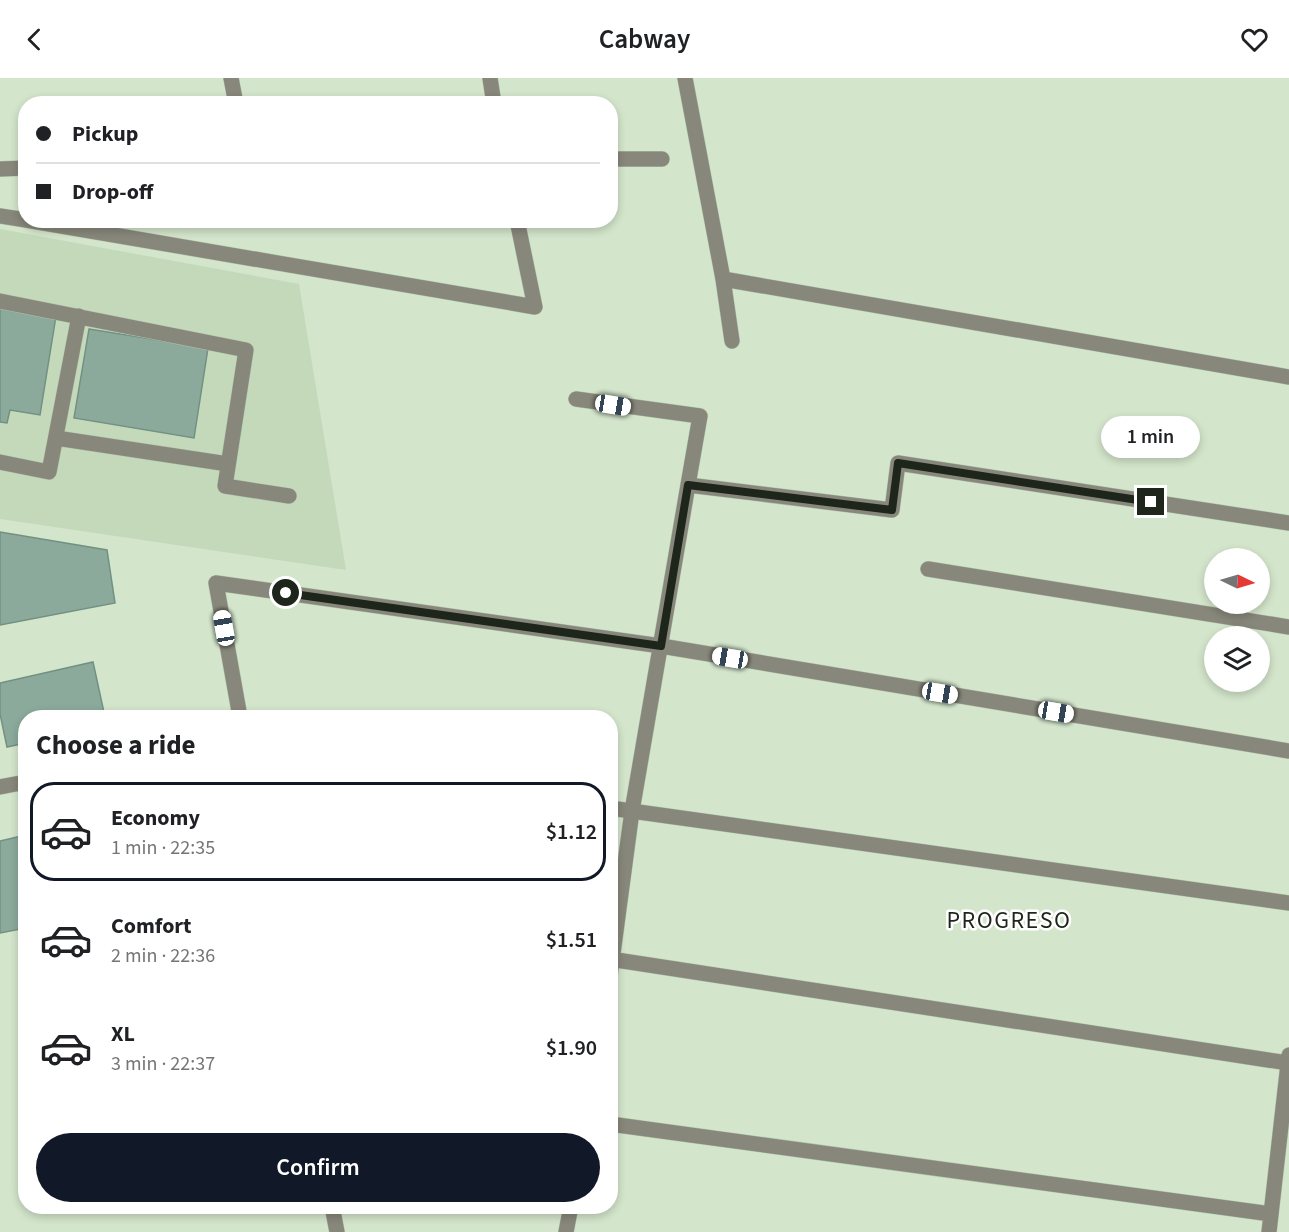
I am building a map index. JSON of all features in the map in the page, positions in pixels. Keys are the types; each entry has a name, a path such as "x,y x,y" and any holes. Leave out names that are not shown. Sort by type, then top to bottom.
{"street":[{"path":"231,78 234,96"},
{"path":"490,78 493,96"},
{"path":"684,78 723,279 732,341"},
{"path":"618,159 662,159"},
{"path":"0,169 18,168"},
{"path":"0,216 18,219"},
{"path":"73,228 535,307 519,228"},
{"path":"723,279 1289,377"},
{"path":"0,302 246,350 225,486 289,496"},
{"path":"0,462 50,472 79,316"},
{"path":"576,399 700,416 632,811 618,915"},
{"path":"56,438 228,464"},
{"path":"688,485 892,510 898,463 1289,524"},
{"path":"928,568 1289,627"},
{"path":"239,710 216,583 661,646 1289,751"},
{"path":"0,787 18,784"},
{"path":"618,809 1289,903"},
{"path":"618,961 1288,1059 1269,1232"},
{"path":"618,1125 1271,1214"},
{"path":"334,1214 337,1232"},
{"path":"566,1232 569,1214"}],"shaded area":[{"path":"0,229 299,284 346,570 0,519"}],"building":[{"path":"0,307 56,316 40,415 10,410 7,423 0,422"},
{"path":"89,329 208,348 194,438 74,418"},
{"path":"0,532 107,550 115,603 0,625"},
{"path":"93,662 103,710 18,710 18,745 7,747 0,714 0,683"},
{"path":"18,837 18,930 0,933 0,841"}],"district":[{"name":"PROGRESO","path":"1009,920"}],"route":[{"path":"286,593 661,646 688,485 892,510 898,463 1151,502"}]}
